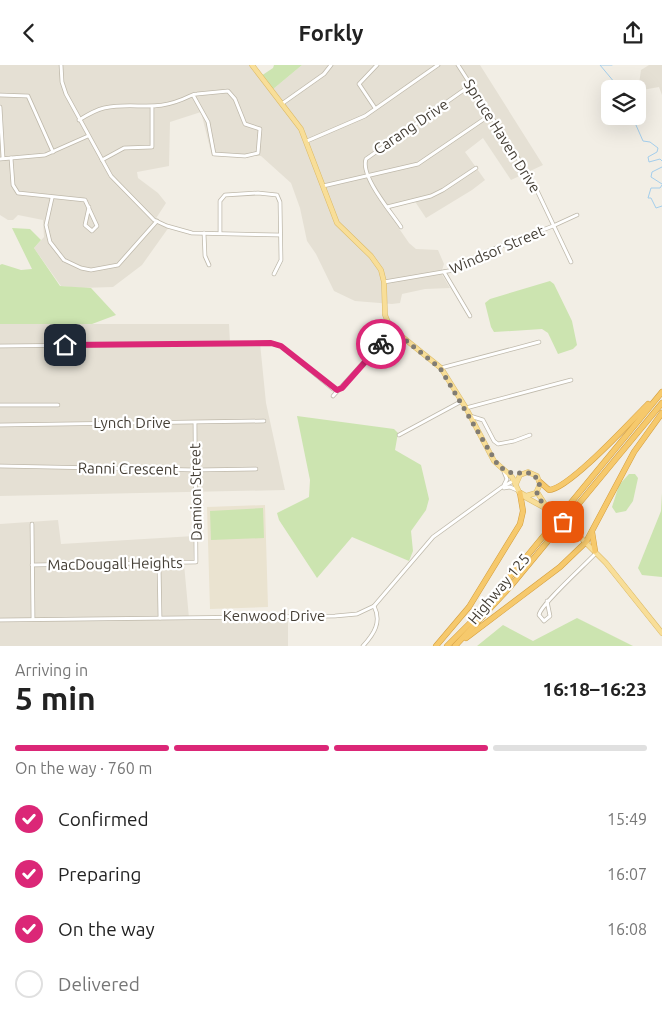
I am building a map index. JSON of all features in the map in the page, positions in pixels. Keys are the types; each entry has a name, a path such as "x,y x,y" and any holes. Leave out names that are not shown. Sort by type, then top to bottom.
{"highway":[{"path":"540,482 544,488 551,490 569,480 662,391"},
{"name":"Highway 125","path":"447,646 486,606 662,391"},
{"name":"Highway 125","path":"455,646 510,587 662,403"},
{"path":"455,646 560,567 580,549 586,542 634,452 662,413"},
{"path":"436,646 470,607 520,524 523,508 520,493"},
{"path":"592,531 595,552"},
{"path":"580,549 588,548 595,552"}],"main road":[{"path":"252,65 294,118 307,141 337,223 374,259 384,283 385,315 393,330 440,368 462,401 492,458 501,469 516,481 520,493 552,512"},
{"path":"501,469 515,473 534,473 540,482 537,492 541,501 586,542 630,590 662,633"},
{"path":"516,481 526,472"},
{"path":"520,493 530,496 537,492"}],"street":[{"path":"61,65 62,85 102,160 116,182 157,221 180,230 204,233 248,236 280,235"},
{"path":"283,103 324,74 331,65"},
{"path":"376,108 359,84 377,65"},
{"path":"307,141 350,123 376,108 438,65"},
{"name":"Spruce Haven Drive","path":"458,65 532,180 571,262"},
{"name":"Carang Drive","path":"367,176 364,165 367,157 471,85"},
{"path":"79,120 104,108 152,108 169,105 193,95 229,91 234,97 245,124 260,129 260,149 256,155 227,156 214,154 208,122 193,95"},
{"path":"0,95 28,96 53,152"},
{"path":"0,107 1,158 45,155 88,136"},
{"path":"102,160 123,148 152,147 152,108"},
{"path":"323,186 418,165 490,115"},
{"path":"12,158 13,185 17,192 86,201 89,207 97,226 92,231 85,225 89,207"},
{"path":"387,207 431,196 476,168"},
{"path":"367,176 401,227"},
{"path":"220,233 220,204 222,196 270,193 278,195 280,200 280,263 274,274"},
{"path":"52,198 46,225 49,239 61,257 81,268 94,269 119,265 157,221"},
{"name":"Windsor Street","path":"384,283 454,270 487,252 577,215"},
{"path":"204,233 205,256 209,265"},
{"path":"444,272 470,316"},
{"path":"333,396 393,330"},
{"path":"440,368 539,342"},
{"path":"0,346 271,343 281,346 334,389 338,390"},
{"path":"466,408 571,380"},
{"path":"399,435 462,401"},
{"path":"0,405 58,405"},
{"path":"470,415 483,420 493,439 498,444 530,435"},
{"name":"Lynch Drive","path":"0,425 264,421"},
{"name":"Damion Street","path":"195,423 197,561"},
{"name":"Ranni Crescent","path":"0,466 196,470 256,469"},
{"path":"500,488 507,477 501,469"},
{"name":"Kenwood Drive","path":"0,620 350,615 374,606 429,541 449,524 500,488 516,481"},
{"path":"500,488 510,487 520,493"},
{"path":"32,524 33,619"},
{"path":"547,601 550,616 549,619 544,621 540,618 539,613 547,601 578,573 595,552"},
{"name":"MacDougall Heights","path":"32,565 159,564 197,561"},
{"path":"159,564 160,617"},
{"path":"363,646 374,634 377,625 377,613 374,606"}],"shaded area":[{"path":"0,65 252,65 272,90 302,65 480,65 543,165 511,180 483,138 465,152 485,180 472,190 426,218 414,200 385,208 409,243 416,249 438,250 444,264 441,273 450,288 425,289 402,294 400,303 355,301 334,291 316,254 307,241 300,208 291,183 261,156 212,156 201,112 170,122 169,166 137,172 138,178 158,193 166,203 155,220 169,227 142,265 113,287 81,288 61,286 34,248 44,237 43,220 18,215 13,220 8,220 0,215"},
{"path":"649,65 662,65 662,95 659,87 646,89 646,80 640,80 641,70"},
{"path":"0,324 229,324 230,343 260,343 266,403 285,490 0,496"},
{"path":"265,505 268,607 210,609 207,507"},
{"path":"58,520 61,544 194,536 193,563 184,564 189,618 288,617 288,646 0,646 0,524"}],"green space":[{"path":"274,65 302,65 272,90 261,76 273,68"},
{"path":"12,228 30,229 41,240 34,248 60,286 91,288 116,315 92,324 0,324 0,265 21,270 32,269"},
{"path":"550,281 554,284 572,321 577,345 573,349 558,354 548,333 542,329 494,332 485,303 490,299"},
{"path":"297,416 394,429 398,433 395,450 421,465 429,499 426,510 411,531 413,551 409,561 352,537 317,578 279,520 277,513 309,497 310,480"},
{"path":"629,474 635,474 638,478 633,501 626,511 616,513 612,507 619,485"},
{"path":"662,493 662,577 642,575 638,568 661,511"},
{"path":"263,508 264,538 211,540 210,511"},
{"path":"577,618 633,646 477,646 503,625 533,641"}],"waterway":[{"path":"600,65 612,80"},
{"path":"601,65 612,65"},
{"path":"636,125 643,141 650,142 658,148 657,152 648,157 649,162 660,159 662,161"},
{"path":"662,167 652,172 651,177 662,184"},
{"path":"662,185 660,188 651,188 648,198 651,198 656,208 662,206"}],"way so far":[{"path":"381,344 393,330 402,339 435,362 466,408 496,464 508,472 534,473 540,482 537,493 541,501 563,522"}],"route":[{"path":"65,345 276,343 334,389 340,390 381,344"}]}
